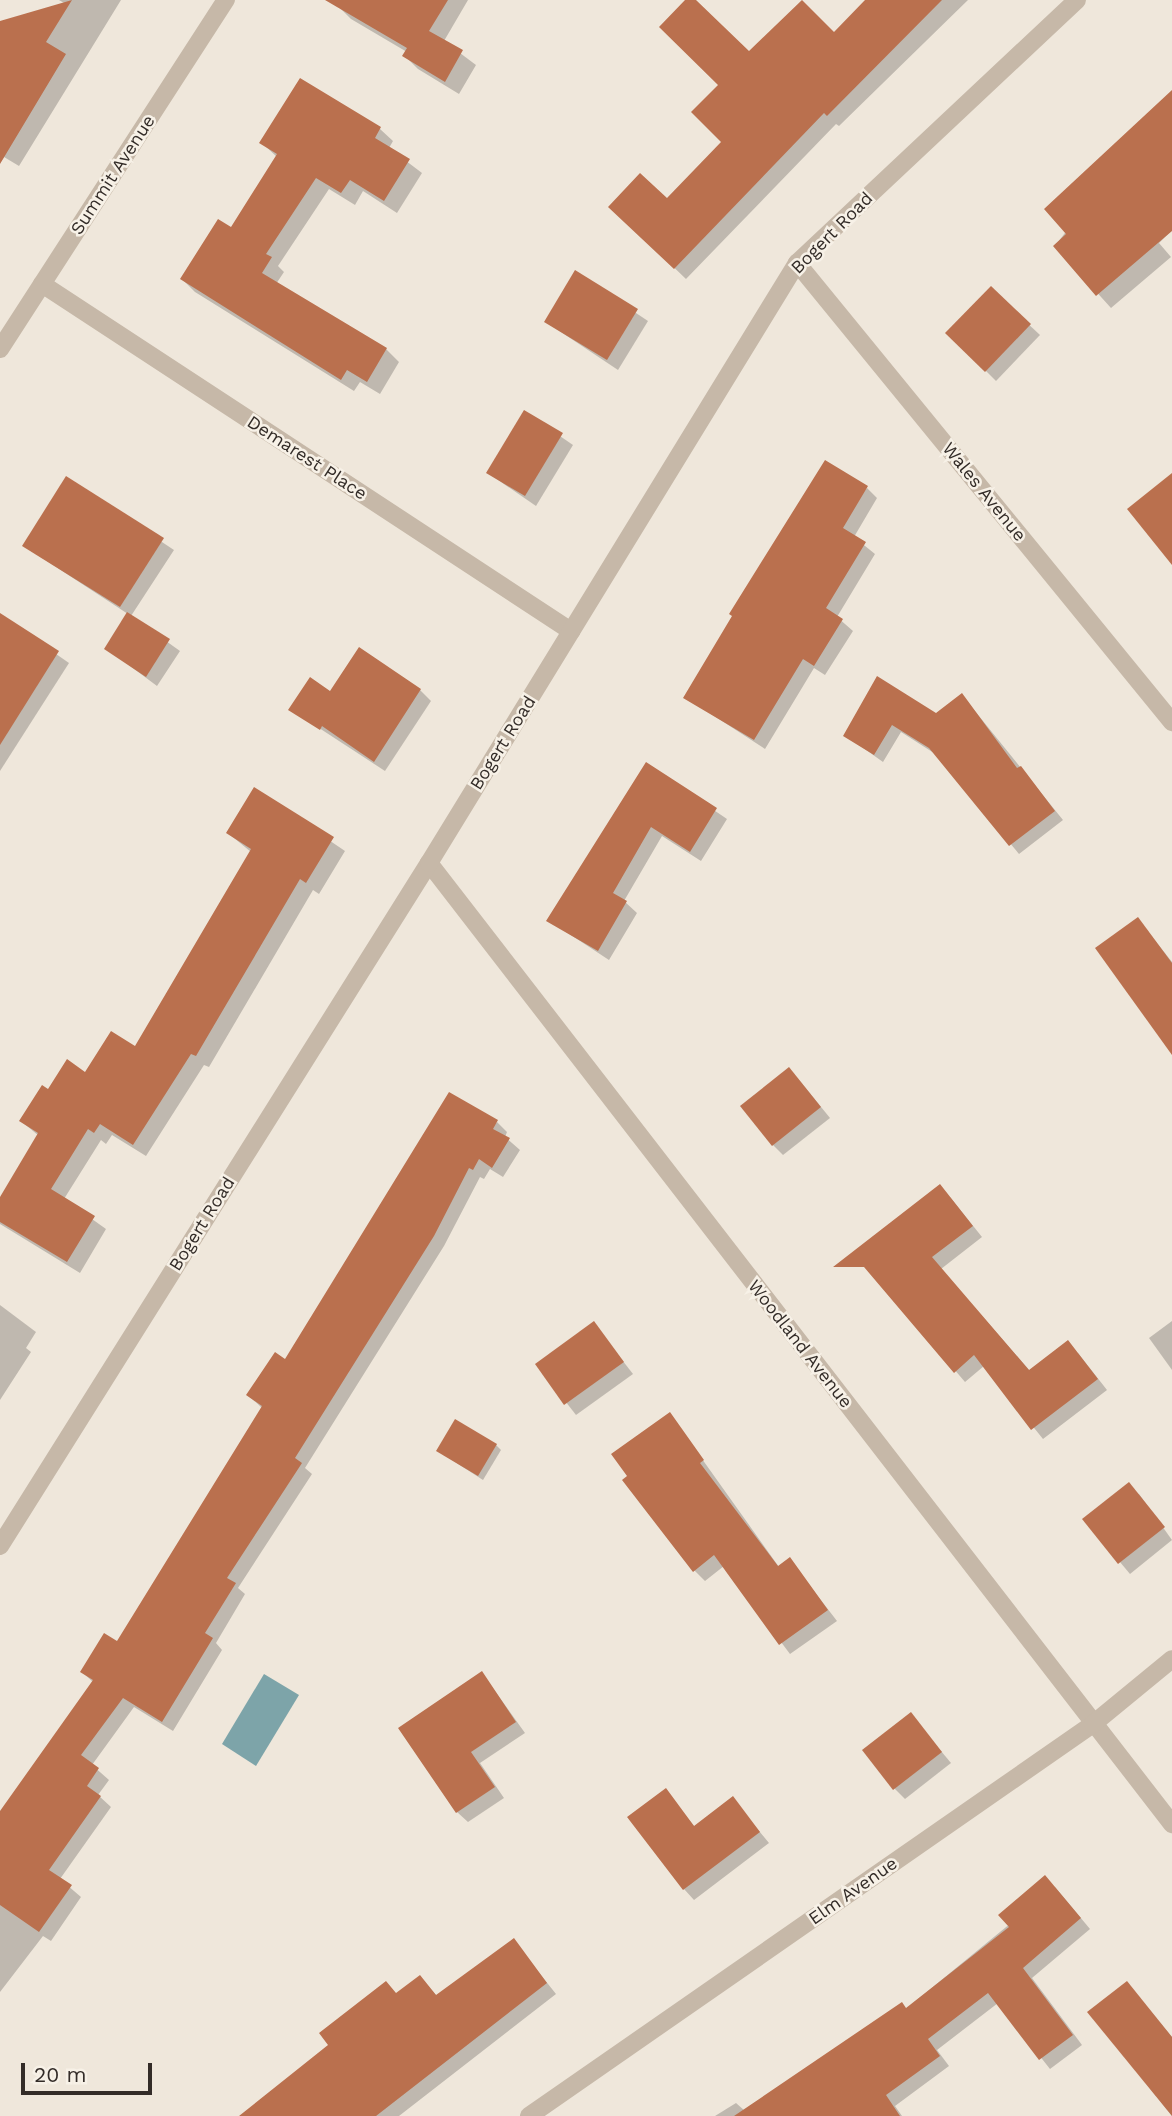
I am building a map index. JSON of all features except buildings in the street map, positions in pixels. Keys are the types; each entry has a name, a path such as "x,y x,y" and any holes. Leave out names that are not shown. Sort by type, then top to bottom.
{"street":[{"name":"Summit Avenue","path":"0,349 226,0"},
{"name":"Bogert Road","path":"0,1546 429,863 797,263 1077,0"},
{"name":"Wales Avenue","path":"797,263 1172,722"},
{"name":"Demarest Place","path":"42,284 571,631"},
{"name":"Woodland Avenue","path":"429,863 1172,1824"},
{"name":"Elm Avenue","path":"529,2116 1093,1724 1172,1659"}],"water":[{"path":"264,1674 299,1695 256,1766 222,1744"}]}
